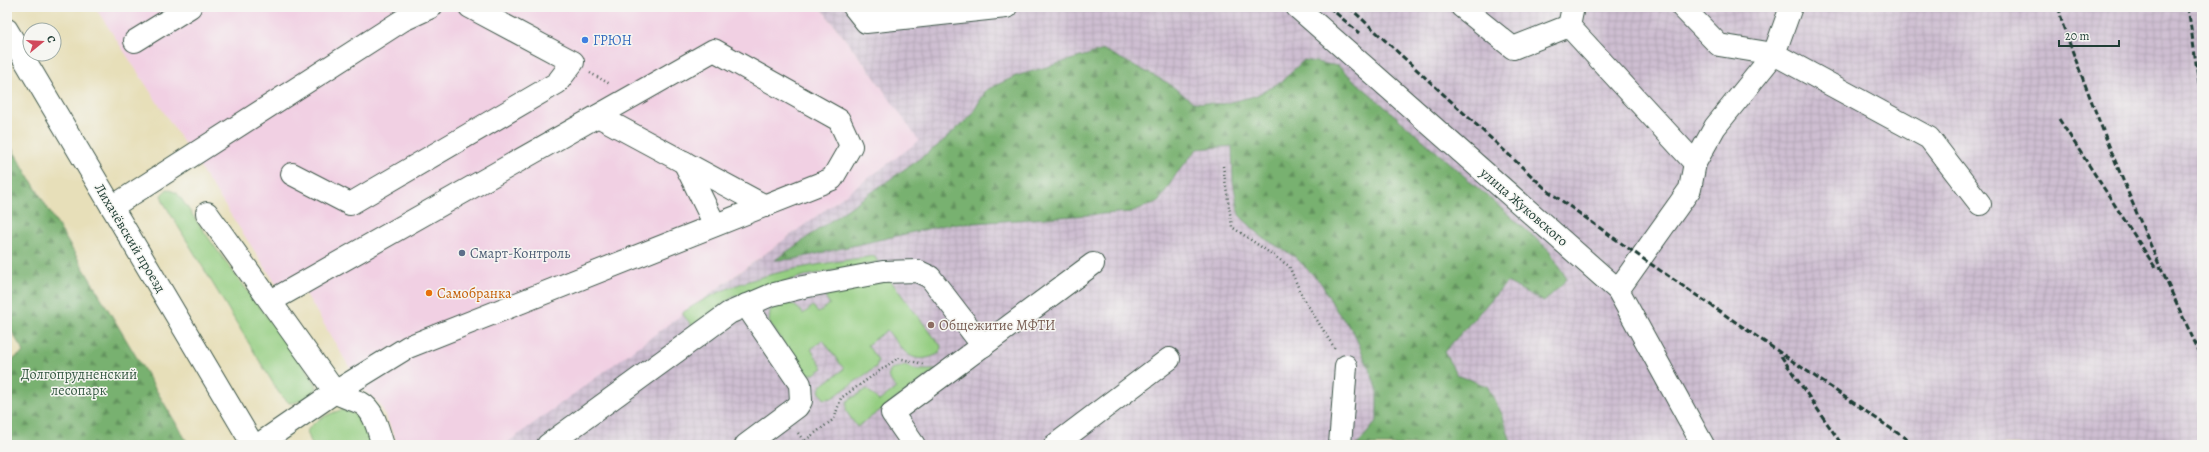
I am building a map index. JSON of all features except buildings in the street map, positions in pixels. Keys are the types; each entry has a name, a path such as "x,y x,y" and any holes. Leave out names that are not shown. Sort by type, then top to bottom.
{"street":[{"path":"136,41 190,7"},
{"path":"112,207 403,20 432,7"},
{"path":"292,174 350,204 556,83 573,62 470,7"},
{"path":"854,7 866,22 1006,7"},
{"name":"улица Жуковского","path":"1297,7 1618,290 1703,445"},
{"path":"1462,7 1513,48 1571,17 1695,164"},
{"path":"1682,7 1719,45 1774,54 1929,138 1980,204"},
{"path":"1618,290 1690,190 1695,164 1715,127 1774,54 1791,7"},
{"name":"Лихачёвский проезд","path":"7,30 254,445"},
{"path":"258,445 335,392 408,347 832,179 850,146 839,120 714,50 271,301"},
{"path":"598,116 765,206"},
{"path":"684,162 715,225"},
{"path":"207,213 335,392 344,398 362,404 369,409 383,445"},
{"path":"914,445 892,413 1093,264"},
{"path":"548,445 729,313 746,305 803,287 882,272 917,271 930,277 983,346"},
{"path":"746,305 800,384 801,394 797,407 746,445"},
{"path":"1055,445 1169,359"},
{"path":"1340,445 1346,366"}],"path":[{"path":"573,62 632,96"},
{"path":"1223,166 1232,227 1288,266 1302,296 1346,366"},
{"path":"799,445 834,419 841,398 893,360 904,358 923,364 928,363"}],"shaded area":[{"path":"95,7 680,7 688,12 692,7 820,7 870,71 920,141 703,299 814,445 398,445 380,404 363,390 300,284 278,287"},
{"path":"820,7 2202,7 2202,445 504,445 919,141 870,71"}],"green space":[{"path":"1104,50 1168,83 1193,102 1223,104 1255,96 1281,82 1304,60 1338,66 1549,250 1567,279 1544,302 1507,282 1444,352 1457,375 1487,386 1502,414 1512,445 1357,445 1377,421 1377,388 1354,333 1336,310 1321,283 1295,257 1262,237 1239,215 1233,181 1232,146 1197,149 1177,173 1159,201 1131,212 945,225 794,259 775,260 936,147 971,116 986,90 1016,76"},
{"name":"Долгопрудненский лесопарк","path":"7,140 189,445 7,445 7,363 24,352 7,324"},
{"path":"167,189 177,193 220,254 307,370 317,386 316,390 310,396 297,402 289,403 279,393 164,203 161,195"},
{"path":"874,256 878,262 804,276 733,297 692,326 682,313 704,300 750,280 799,268"},
{"path":"890,280 941,345 940,353 922,359 915,358 903,350 887,330 867,345 878,360 876,367 832,398 824,399 819,391 821,386 844,369 823,340 811,349 823,368 814,374 805,374 769,322 770,311 778,304 786,302 795,306 803,314 813,306 818,313 830,304 825,297 826,292"},
{"path":"905,366 917,370 936,370 857,427 846,411 847,401 867,389 879,401 896,388 888,377 891,369"},
{"path":"341,410 348,411 358,417 365,427 372,445 312,445 307,431 310,427 322,418"}],"railway":[{"path":"1329,7 1359,33"},
{"path":"1349,7 1548,191 1642,258 1915,445"},
{"path":"2059,7 2062,23 2111,150 2145,233 2202,357"},
{"path":"2188,7 2202,105"},
{"path":"2059,119 2155,267"},
{"path":"1781,356 1842,445"}],"place":[{"name":"ГРЮН","path":"585,40"},
{"name":"Смарт-Контроль","path":"462,253"},
{"name":"Самобранка","path":"429,293"},
{"name":"Общежитие МФТИ","path":"931,325"}]}
